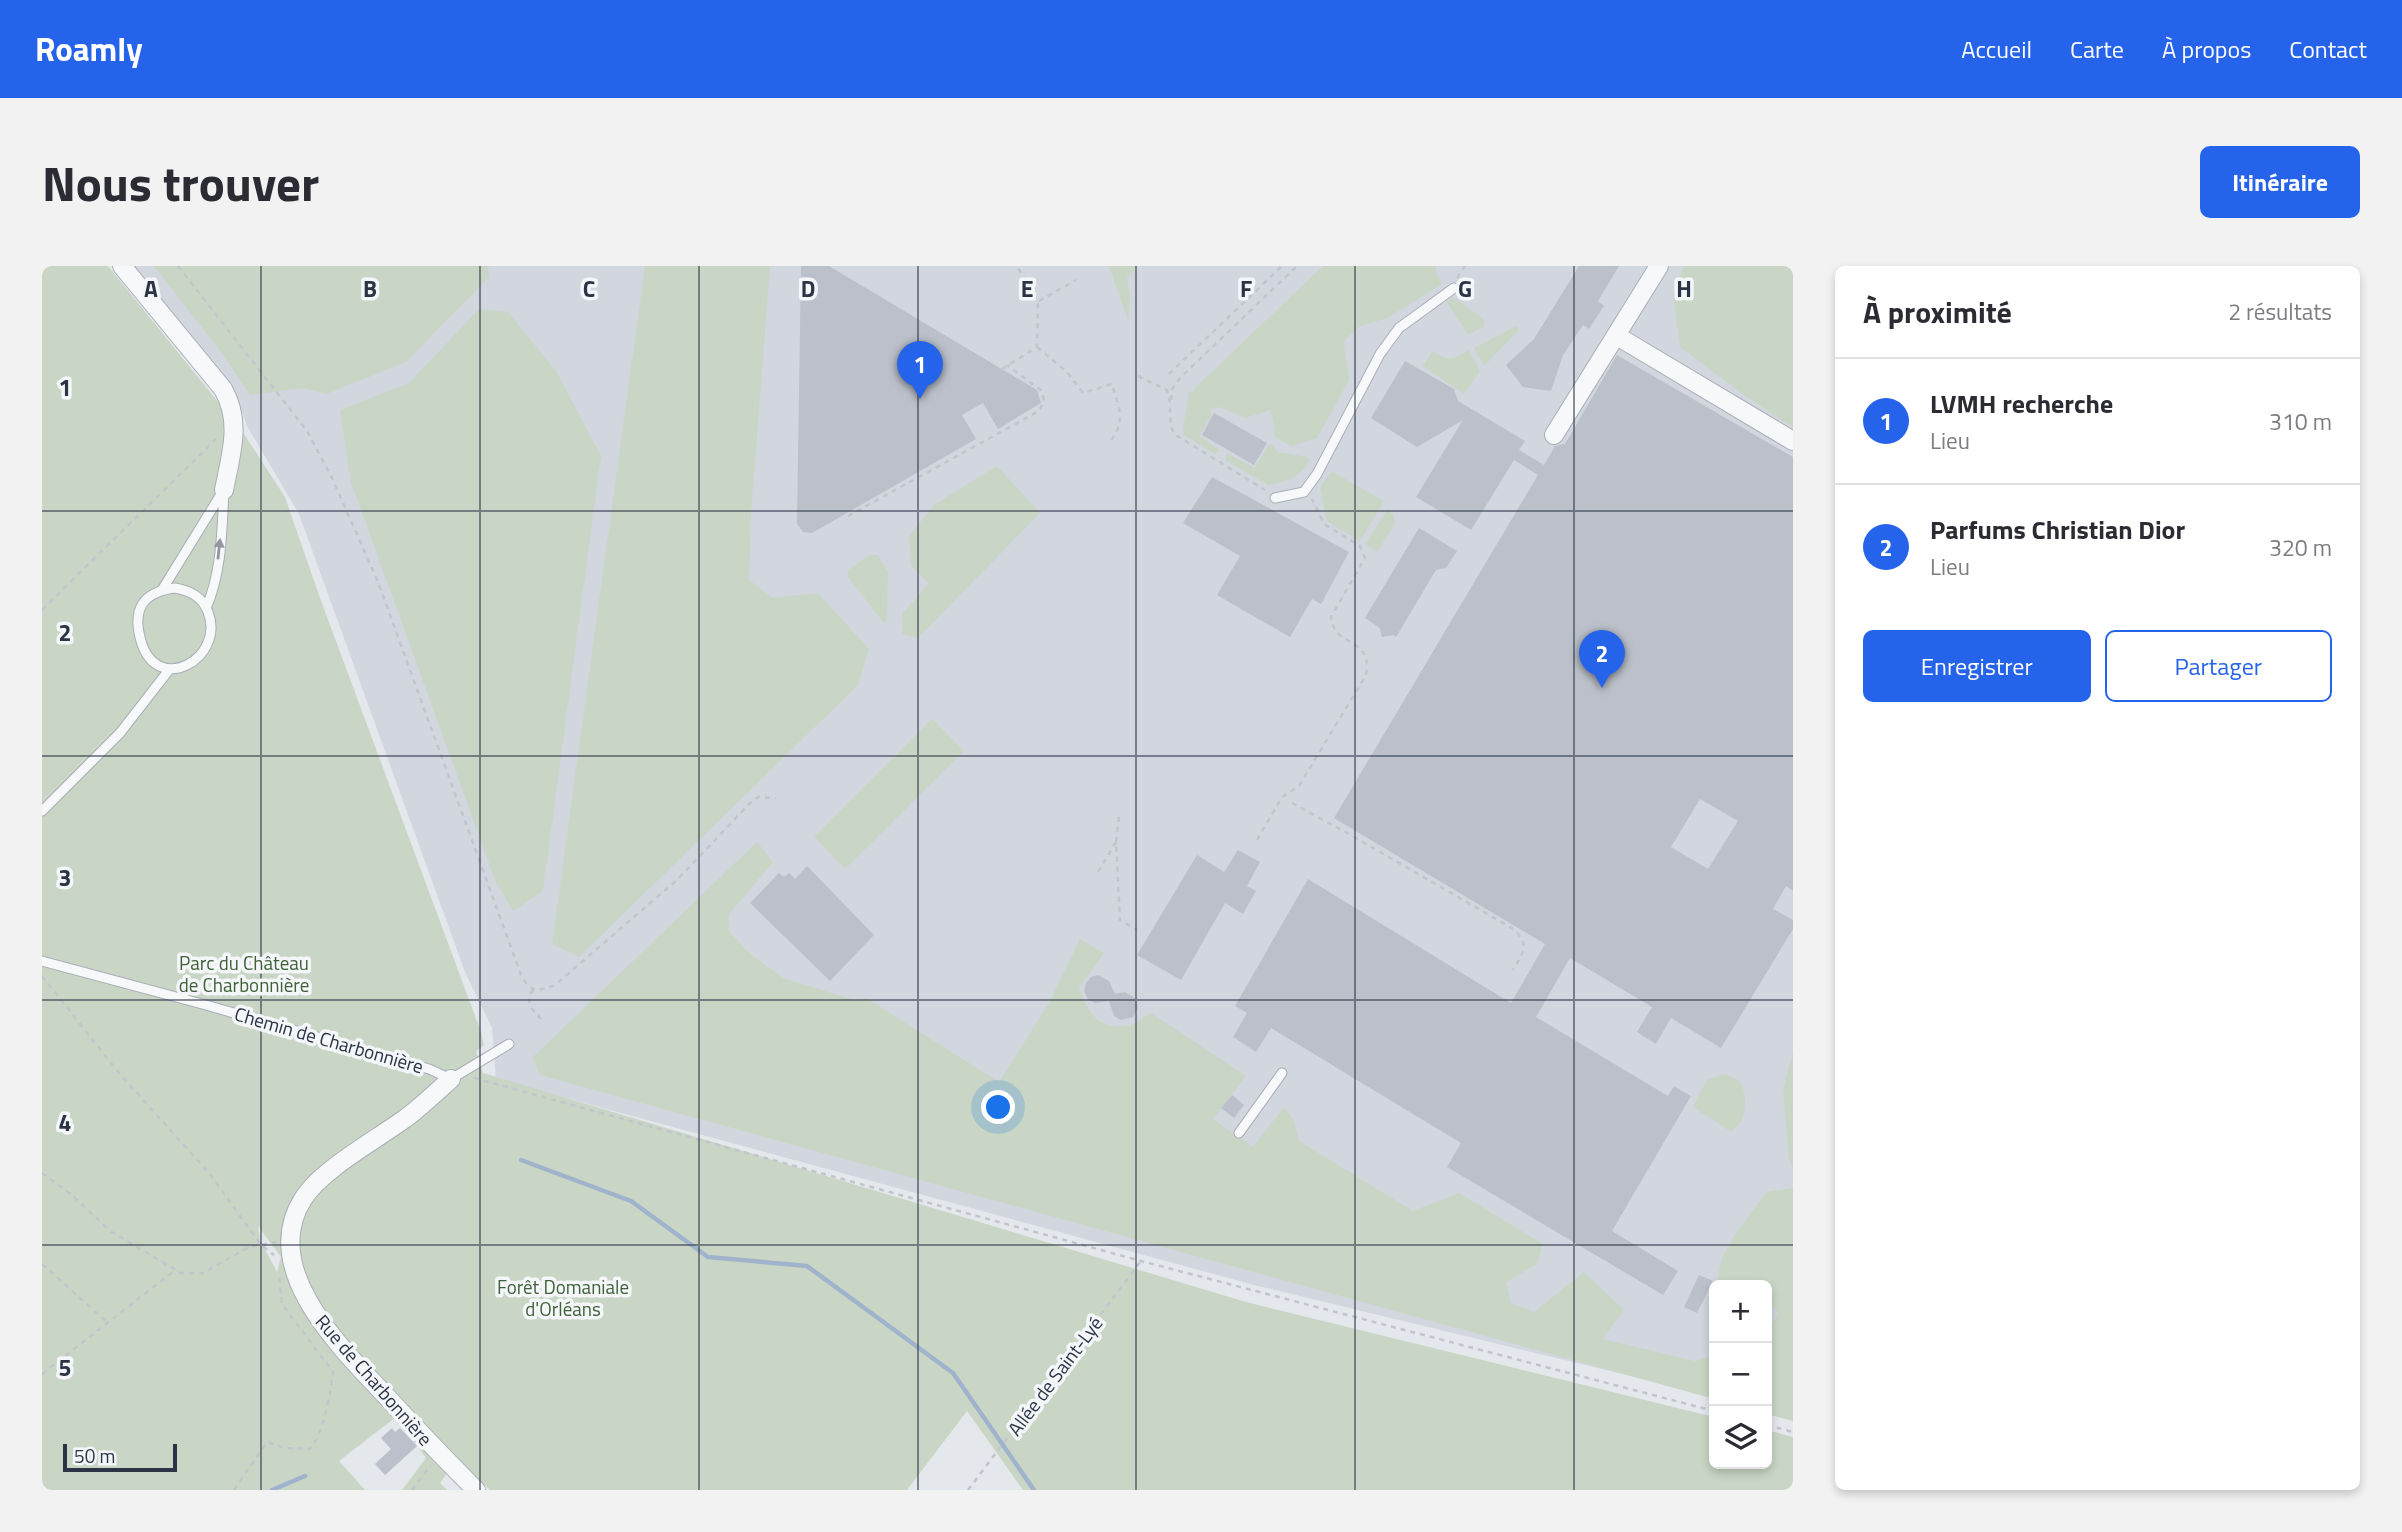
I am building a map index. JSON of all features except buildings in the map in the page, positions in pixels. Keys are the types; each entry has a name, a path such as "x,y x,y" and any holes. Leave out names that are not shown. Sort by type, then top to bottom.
{"street":[{"path":"122,266 230,401 235,423 224,490"},
{"path":"1554,435 1659,266"},
{"path":"1617,336 1793,441"},
{"name":"Rue de Charbonnière","path":"455,1076 405,1119 315,1182 295,1215 290,1240 293,1264 310,1306 343,1350 439,1455 476,1490"}],"lane":[{"path":"1271,494 1304,492 1317,474 1380,354 1399,328 1454,284"},
{"path":"162,590 224,490"},
{"path":"206,608 212,596 218,558 224,490"},
{"path":"175,588 198,596 206,608 211,629 204,652 183,667 169,670 158,667 142,646 137,624 142,603 162,590 175,588"},
{"path":"42,811 120,733 169,670"},
{"name":"Chemin de Charbonnière","path":"42,961 455,1076"},
{"path":"455,1076 509,1044"},
{"path":"1239,1133 1282,1073"}],"path":[{"path":"178,266 307,430 332,478 378,582 521,975 533,990"},
{"path":"1017,266 1038,302 1037,347"},
{"path":"1169,374 1282,266"},
{"path":"1271,494 1174,434 1170,426 1172,389 1180,378 1297,266"},
{"path":"1454,284 1465,266"},
{"path":"1038,302 1076,280"},
{"path":"1002,369 1037,347"},
{"path":"1037,347 1067,372 1071,381 1083,393 1112,384 1121,424 1118,433 1109,443"},
{"path":"848,516 1039,411 1044,401 1042,391 1007,365"},
{"path":"1138,376 1167,390 1171,400"},
{"path":"42,610 235,423"},
{"path":"1256,840 1282,797 1299,786 1367,675 1369,662 1364,650 1337,634 1331,617 1365,558 1364,552 1360,546 1324,524 1315,502 1304,492"},
{"path":"533,990 544,990 555,985 677,880 752,801 758,797 776,798"},
{"path":"1292,803 1515,930 1524,940 1524,950 1513,970"},
{"path":"1119,817 1116,842 1120,920 1137,930"},
{"path":"1098,872 1116,842"},
{"path":"42,976 119,1073 210,1174 260,1244 277,1258"},
{"path":"533,990 528,997 532,1009 541,1019"},
{"path":"455,1076 1141,1261 1709,1410"},
{"path":"42,1173 72,1195 110,1231 188,1275 203,1273 249,1247 290,1240"},
{"name":"Allée de Saint-Lyé","path":"968,1490 1141,1261"},
{"path":"42,1264 108,1323"},
{"path":"234,1490 267,1442 284,1448 310,1449 317,1441 332,1385 333,1372 282,1304 278,1269"},
{"path":"42,1374 175,1270"},
{"path":"1772,1426 1793,1432"},
{"path":"412,1490 439,1455"}],"shaded area":[{"path":"130,266 1793,266 1793,1279 1772,1348 1772,1280 1709,1280 1709,1395 1254,1285 496,1079 492,1028 465,972 299,514 247,426 237,398"}],"green space":[{"name":"Forêt Domaniale d'Orléans","path":"42,266 108,266 244,434 285,497 481,1032 484,1045 476,1051 483,1073 1246,1302 1709,1416 1709,1469 1772,1469 1772,1431 1793,1437 1793,1490 1023,1490 967,1411 907,1490 490,1490 457,1459 440,1483 447,1490 402,1490 426,1458 396,1417 339,1461 365,1490 42,1490","holes":["258,1226 281,1257 277,1272 260,1240"]},
{"path":"154,266 488,266 489,277 406,362 326,394 303,388 250,395 224,356"},
{"path":"645,266 770,266 751,515 749,580 773,598 818,593 869,649 858,685 579,957 552,944"},
{"path":"1109,266 1138,266 1127,278 1130,297 1128,321"},
{"path":"1323,266 1437,266 1435,269 1442,284 1387,318 1360,326 1344,341 1349,380 1317,438 1291,446 1275,437 1271,410 1245,418 1219,407 1210,410 1212,414 1199,436 1220,450 1215,454 1184,435 1189,391 1194,392 1195,388"},
{"path":"1684,266 1793,266 1793,427 1741,393 1680,347 1673,294"},
{"path":"1456,299 1484,319 1484,326 1468,335 1447,302"},
{"path":"479,309 508,312 556,371 601,456 543,891 513,911 495,880 351,482 340,410 409,383"},
{"path":"1516,326 1519,330 1484,366 1474,348"},
{"path":"1469,350 1480,371 1464,394 1423,366 1432,351 1450,358"},
{"path":"1272,444 1278,452 1308,457 1310,460 1293,478 1268,485 1225,460 1227,453 1255,468 1268,445"},
{"path":"997,466 1040,513 918,638 902,634 903,613 929,583 911,566 909,536 934,505"},
{"path":"1333,472 1384,501 1360,541 1327,521 1320,488"},
{"path":"1388,509 1394,516 1395,524 1377,552 1365,544"},
{"path":"870,555 877,555 888,571 887,620 884,623 848,577 848,570"},
{"path":"932,719 964,751 845,869 814,837"},
{"path":"757,842 773,862 729,914 728,930 748,952 783,978 854,1000 866,998 999,1082 1049,1003 1080,939 1104,953 1079,988 1090,1011 1101,1022 1126,1026 1151,1013 1246,1076 1213,1119 1253,1147 1284,1107 1294,1121 1299,1141 1413,1211 1459,1193 1543,1244 1537,1264 1506,1282 1511,1303 1534,1312 1584,1272 1624,1310 1602,1339 1695,1361 1709,1357 1709,1398 540,1075 532,1058"},
{"path":"1793,1052 1793,1168 1789,1159 1783,1090"},
{"path":"1723,1074 1739,1081 1745,1101 1740,1123 1730,1131 1693,1107 1707,1080"},
{"path":"1793,1188 1793,1421 1772,1415 1772,1323 1779,1314 1772,1306 1772,1280 1717,1280 1723,1255 1767,1192"}],"waterway":[{"path":"521,1160 631,1201 708,1257 807,1266 953,1373 1034,1490"},
{"path":"272,1490 305,1476"}],"place":[{"name":"LVMH recherche","path":"920,399"},
{"name":"Parfums Christian Dior","path":"1602,688"}],"park label":[{"name":"Parc du Château de Charbonnière","path":"244,974"}]}
